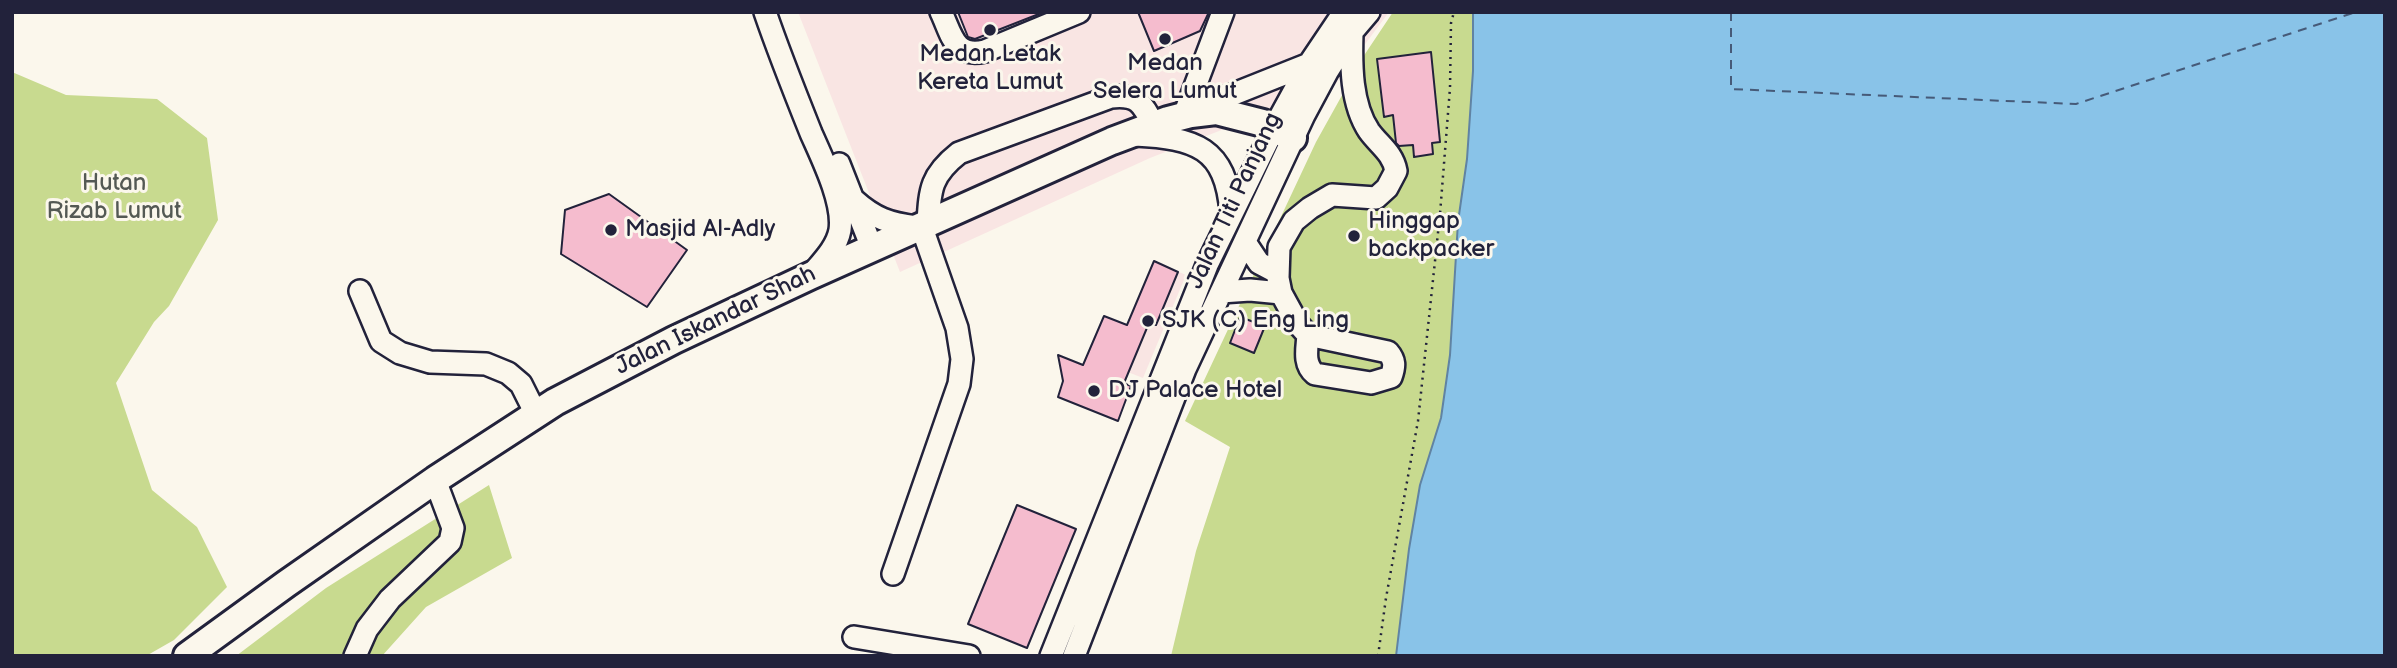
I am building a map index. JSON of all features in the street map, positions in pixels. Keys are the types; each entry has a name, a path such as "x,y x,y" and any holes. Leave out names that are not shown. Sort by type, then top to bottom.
{"main road":[{"name":"Jalan Iskandar Shah","path":"187,656 435,480 536,414 644,355 922,225 1128,135 1169,120 1216,111 1241,116 1283,133"}],"street":[{"path":"765,12 827,171 840,216 841,228 834,247 810,276"},
{"path":"780,12 872,248"},
{"path":"941,12 956,44 965,52 973,53 1079,12"},
{"path":"1169,120 1223,12"},
{"name":"Jalan Titi Panjang","path":"1074,656 1185,369 1245,242 1309,64 1345,21 1369,12"},
{"path":"1279,283 1279,247 1294,221 1319,201 1338,194 1376,198 1387,188 1396,171 1390,154 1368,129 1361,114 1345,21"},
{"name":"Jalan Titi Panjang","path":"1051,656 1207,265 1231,215 1326,72 1345,21"},
{"path":"1169,120 1309,64"},
{"path":"893,574 959,384 962,359 957,328 922,225 934,179 944,165 959,153 1111,97 1125,95 1169,120"},
{"path":"1128,135 1171,137 1208,154 1225,176 1231,215"},
{"path":"852,198 881,220 922,225"},
{"path":"1245,242 1279,283 1298,324 1308,335"},
{"path":"1221,292 1250,290 1279,283"},
{"path":"360,291 382,341 400,353 430,362 486,365 508,373 521,384 536,414"},
{"path":"355,656 379,612 450,542 453,528 435,480"},
{"path":"854,637 969,656"}],"path":[{"path":"1378,656 1418,421 1440,214 1450,88 1451,23 1454,12"}],"shaded area":[{"path":"798,12 1389,12 1334,86 1150,158 900,272"},
{"name":"SJK (C) Eng Ling","path":"1154,261 1186,275 1143,378 1087,356 1104,316 1127,325"}],"green space":[{"path":"1393,12 1473,12 1473,71 1467,159 1458,222 1450,355 1441,418 1420,485 1396,656 1171,656 1196,551 1230,447 1185,421 1316,142 1365,54"},
{"name":"Hutan Rizab Lumut","path":"12,72 66,95 157,99 207,138 218,220 169,306 154,322 116,383 152,490 197,527 227,587 174,640 146,656 12,656"},
{"path":"489,485 512,558 426,607 382,656 236,656 326,588"}],"water":[{"path":"1473,12 2385,12 2385,656 1396,656 1420,485 1441,418 1450,355 1458,222 1467,159 1473,71"}],"building":[{"name":"Medan Letak Kereta Lumut","path":"958,12 1044,12 975,39 968,37"},
{"name":"Medan Selera Lumut","path":"1138,12 1209,12 1200,31 1154,51"},
{"path":"1431,52 1440,142 1432,143 1433,154 1414,157 1413,145 1399,146 1396,143 1393,115 1384,117 1377,59"},
{"name":"Masjid Al-Adly","path":"609,194 687,250 647,307 561,254 565,210"},
{"path":"1154,261 1178,272 1156,325 1149,323 1124,383 1131,386 1118,421 1058,397 1063,381 1058,355 1083,365 1104,316 1127,325"},
{"path":"1240,317 1265,326 1254,353 1230,343"},
{"path":"1017,505 1076,529 1027,648 968,624"}],"ferry route":[{"path":"1731,12 1731,89 2076,104 2356,12"}],"place":[{"name":"Medan Letak Kereta Lumut","path":"990,30"},
{"name":"Medan Selera Lumut","path":"1165,39"},
{"name":"Masjid Al-Adly","path":"611,230"},
{"name":"Hinggap backpacker","path":"1354,236"},
{"name":"SJK (C) Eng Ling","path":"1148,321"},
{"name":"DJ Palace Hotel","path":"1094,391"}]}
